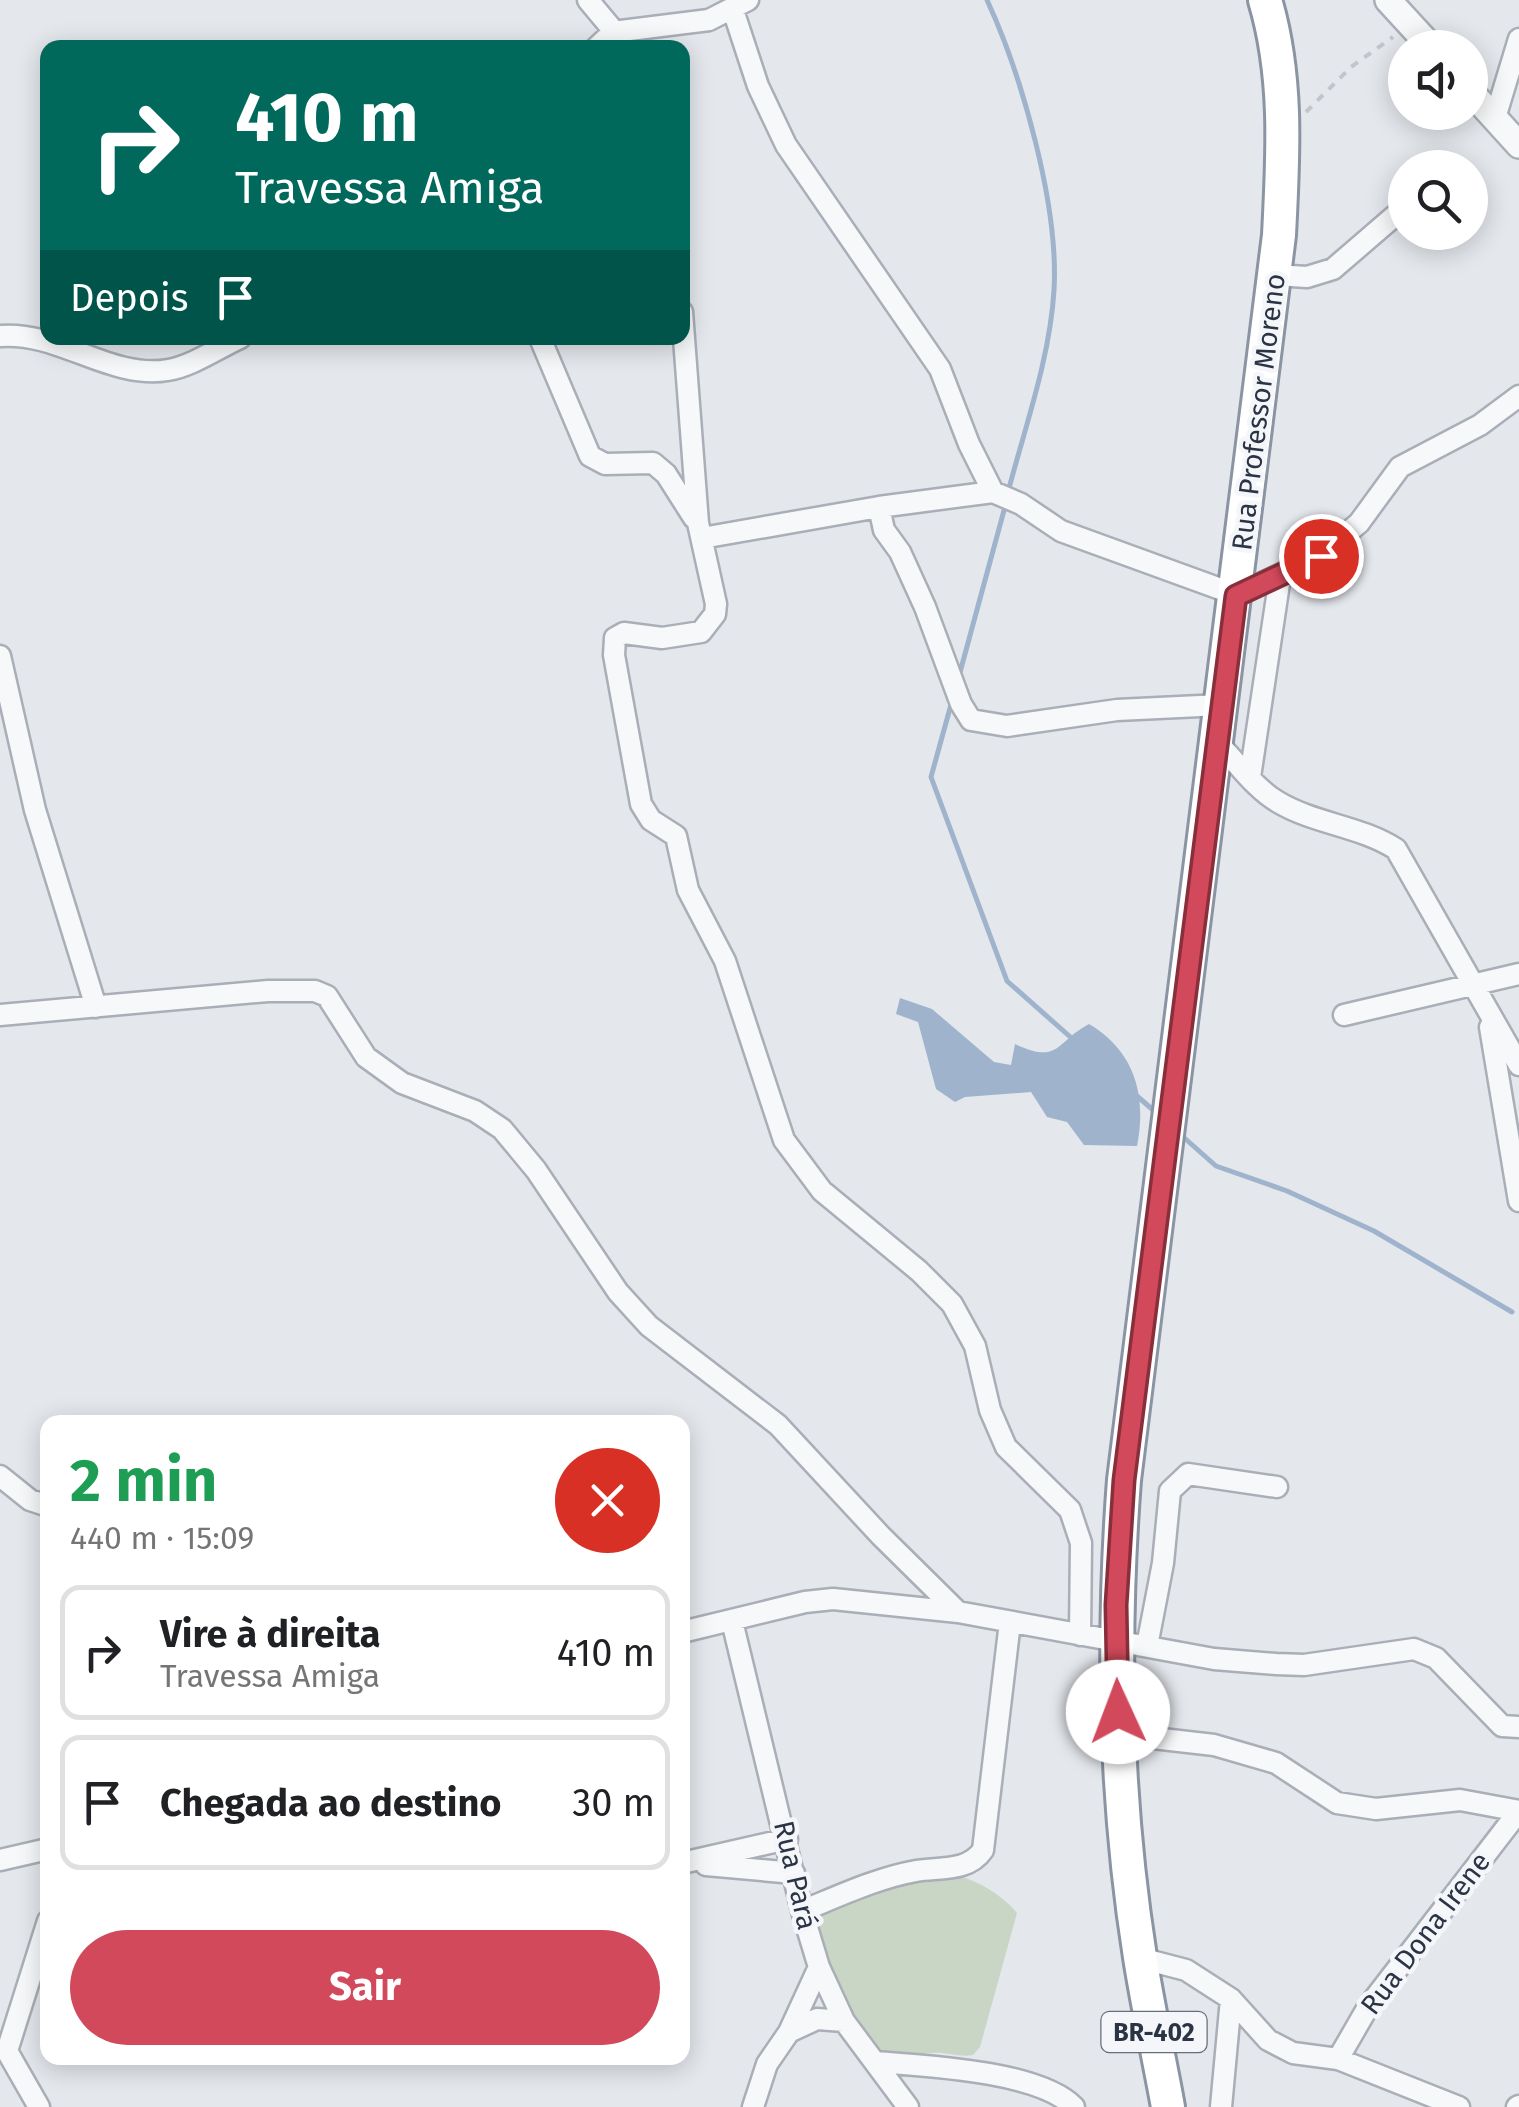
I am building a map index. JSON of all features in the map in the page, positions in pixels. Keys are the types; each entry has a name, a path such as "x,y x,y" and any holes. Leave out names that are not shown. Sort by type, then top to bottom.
{"highway":[{"name":"Rua Professor Moreno","path":"1168,2107 1140,1958 1118,1734 1131,1643 1124,1480 1275,275 1284,132 1270,9"}],"street":[{"path":"588,0 620,40"},
{"path":"1388,0 1416,30"},
{"path":"604,40 613,32 690,24 741,5 758,86 786,145 940,369 968,444 993,492"},
{"path":"1495,118 1519,39"},
{"path":"1488,110 1519,146"},
{"path":"1275,275 1307,277 1332,269 1388,222"},
{"path":"0,336 40,341"},
{"path":"65,345 126,367 151,371 172,370 225,345"},
{"path":"543,345 590,456 604,464 653,463 666,474 700,530"},
{"path":"685,345 700,530 716,604 712,622 701,632 681,636 619,634 614,644 641,804 650,820 674,832 680,846 688,890 725,960 784,1140 822,1191 919,1271 952,1304 974,1346 990,1410 1006,1448 1070,1510 1081,1543 1080,1635"},
{"path":"700,530 993,492 1021,504 1061,531 1236,596 1280,577 1342,540 1400,467 1480,425 1519,396"},
{"path":"879,507 884,530 900,552 971,720 1007,726 1117,710 1221,705"},
{"path":"1250,777 1280,577"},
{"path":"0,656 35,810 96,1007"},
{"path":"1216,740 1281,804 1376,837 1396,850 1519,1066"},
{"path":"1344,1015 1519,974"},
{"path":"0,1014 268,991 314,991 327,996 366,1057 402,1083 475,1110 502,1129 536,1170 618,1292 649,1326 778,1425 958,1612"},
{"path":"1488,1015 1515,1153 1519,1202"},
{"path":"1131,1643 1163,1563 1170,1491 1188,1474 1277,1486"},
{"path":"0,1476 40,1503"},
{"path":"690,1630 805,1602 833,1599 958,1612 1214,1658 1304,1665 1414,1649 1436,1658 1502,1726 1519,1727"},
{"name":"Rua Pará","path":"732,1621 802,1911 819,1966 844,2021 908,2107"},
{"path":"802,1911 897,1875 955,1867 978,1858 983,1850 992,1788 1010,1622"},
{"path":"1118,1734 1214,1745 1276,1763 1337,1803 1376,1809 1460,1800 1519,1811"},
{"name":"Rua Dona Irene","path":"1338,2060 1368,2006 1519,1811"},
{"path":"690,1862 787,1839"},
{"path":"0,1860 40,1852"},
{"path":"690,1863 794,1873"},
{"path":"39,2107 4,2045 40,1944"},
{"path":"1140,1958 1186,1970 1231,1999 1268,2040 1293,2054 1338,2060 1459,2107"},
{"path":"753,2107 767,2064 790,2032 819,1966"},
{"path":"1221,2107 1231,1999"},
{"path":"790,2032 816,2019 844,2021"},
{"path":"876,2062 996,2075 1064,2096 1074,2107"}],"path":[{"path":"1284,132 1351,67 1412,25"}],"green space":[{"path":"959,1876 990,1890 1017,1913 980,2047 969,2056 888,2054 868,2039 846,2007 812,1914 888,1884"}],"water":[{"path":"900,998 932,1009 994,1062 1011,1065 1015,1044 1049,1052 1089,1024 1117,1047 1134,1076 1140,1110 1137,1146 1084,1145 1067,1122 1047,1117 1031,1092 965,1097 955,1102 936,1089 918,1022 896,1014"}],"waterway":[{"path":"987,0 1013,66 1036,142 1054,257 1048,341 1008,492"},
{"path":"959,676 1006,503"},
{"path":"952,701 931,777 1007,981 1076,1042"},
{"path":"1137,1096 1153,1110"},
{"path":"1181,1135 1216,1166 1287,1191 1374,1231 1512,1312"}],"route":[{"path":"1118,1712 1115,1640 1124,1480 1236,596 1321,556"}]}
